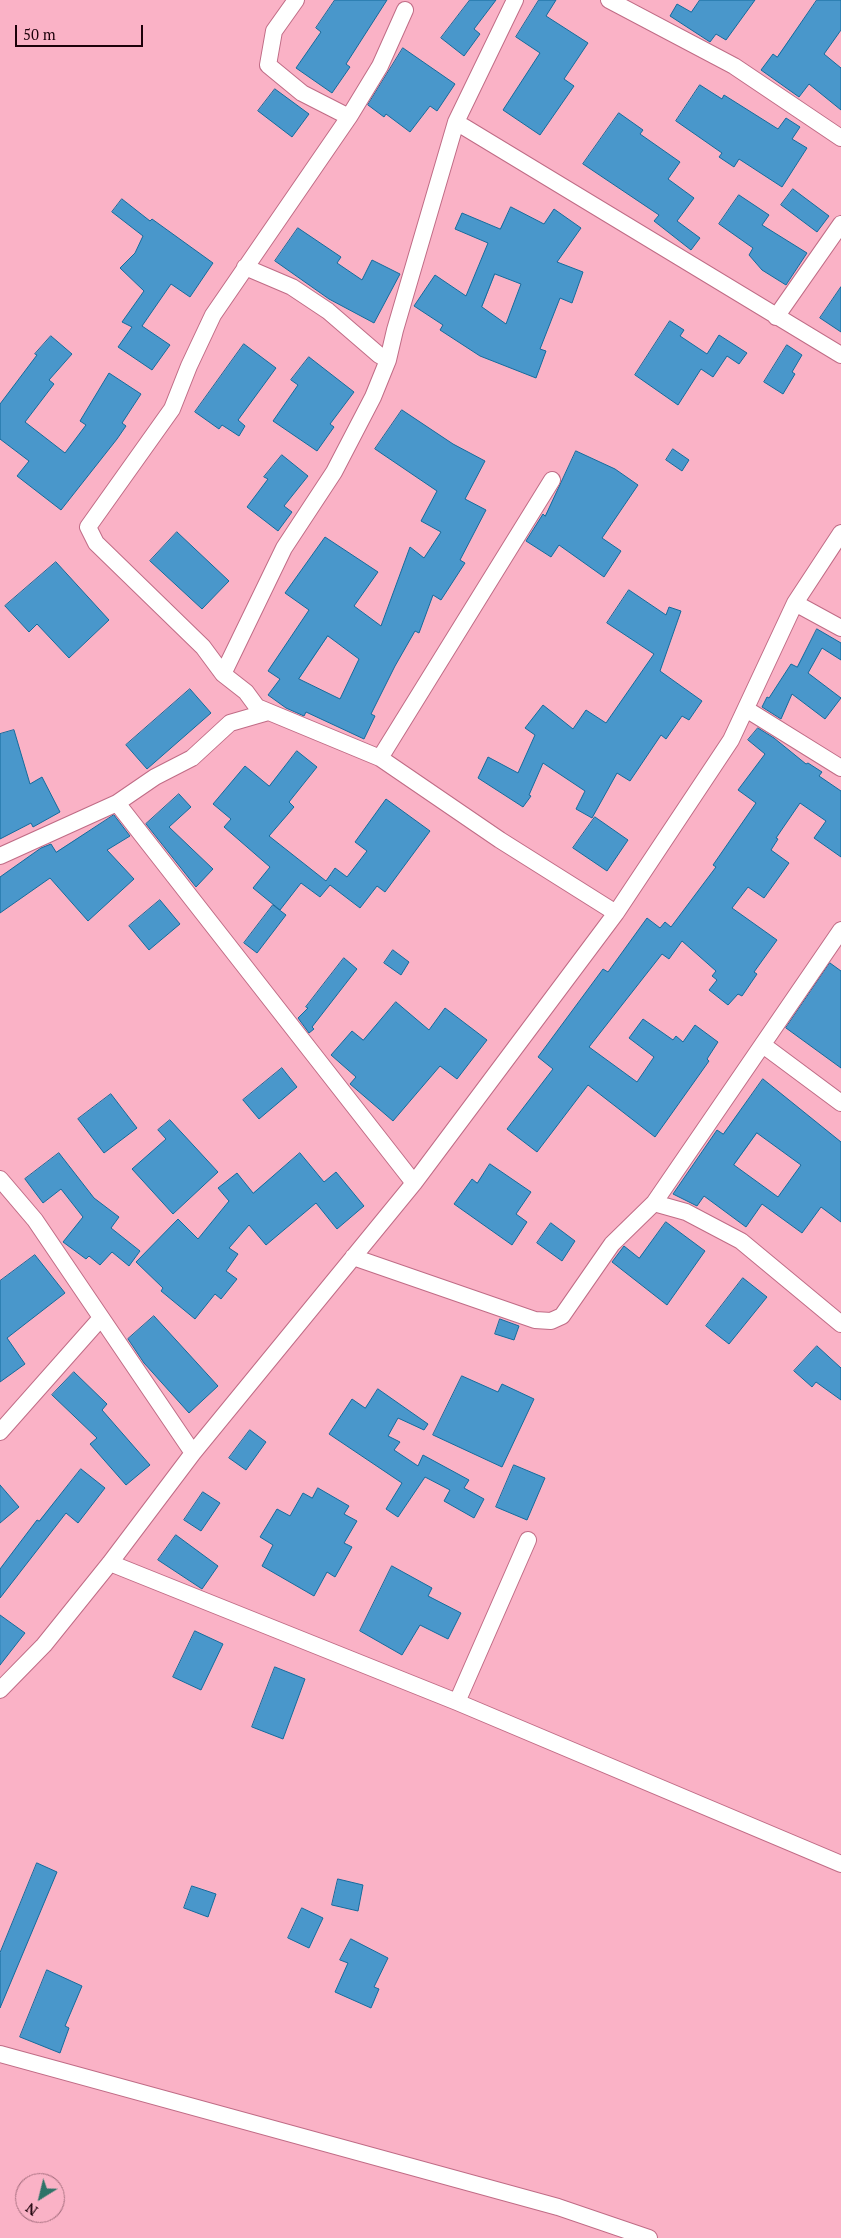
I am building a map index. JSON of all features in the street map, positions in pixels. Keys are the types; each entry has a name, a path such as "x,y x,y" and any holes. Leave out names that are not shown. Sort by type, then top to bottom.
{"street":[{"path":"296,0 274,31 268,65 302,93 349,117"},
{"path":"223,674 284,548 334,472 373,397 388,360 395,330 456,122 515,0"},
{"path":"609,0 734,66 841,138"},
{"path":"405,10 380,66 349,117 301,190 245,267 213,316 189,366 172,409 88,527 96,542 203,647 223,674 246,692 257,707 380,758 500,840 616,914"},
{"path":"456,122 841,355"},
{"path":"776,317 841,224"},
{"path":"245,267 292,287 328,312 379,355 388,360"},
{"path":"380,758 552,480"},
{"path":"0,1690 44,1645 110,1563 193,1453 414,1183 616,914 731,740 795,603 841,533"},
{"path":"795,603 841,628"},
{"path":"746,709 841,768"},
{"path":"0,856 117,803 155,777 192,758 230,723 268,712"},
{"path":"117,803 414,1183"},
{"path":"353,1256 535,1320 551,1321 562,1316 612,1244 654,1203 841,930"},
{"path":"763,1045 841,1103"},
{"path":"0,1179 35,1220 193,1453"},
{"path":"654,1203 686,1212 741,1241 841,1324"},
{"path":"0,1432 101,1318"},
{"path":"457,1702 528,1540"},
{"path":"110,1563 457,1702 841,1864"},
{"path":"0,2054 558,2207 649,2238"}],"building":[{"path":"335,0 387,0 346,64 350,67 332,93 296,68 321,32 316,28"},
{"path":"470,0 496,0 474,29 480,34 464,56 441,38"},
{"path":"539,0 556,0 546,16 588,43 564,79 574,86 540,135 503,110 540,53 516,37"},
{"path":"700,0 755,0 726,40 716,34 710,42 670,16 677,4 691,12"},
{"path":"817,0 841,0 841,30 824,54 841,68 841,110 809,84 799,97 761,70 773,54 777,57"},
{"path":"403,48 455,84 437,111 430,106 410,132 386,114 384,117 368,105"},
{"path":"700,85 722,99 724,95 778,129 786,118 800,127 792,139 807,148 782,187 739,159 734,167 719,157 722,153 676,121"},
{"path":"275,89 309,114 292,137 258,111"},
{"path":"619,113 643,130 640,134 680,162 668,179 694,198 677,221 700,238 691,250 654,221 659,215 583,164"},
{"path":"793,189 829,216 817,232 781,205"},
{"path":"739,195 769,215 762,225 807,253 786,285 762,270 749,255 753,248 719,224"},
{"path":"122,199 150,221 152,219 213,263 190,297 171,284 142,326 170,345 152,370 118,347 132,327 122,322 144,291 120,268 135,253 143,236 112,212"},
{"path":"511,207 544,224 554,209 581,228 557,262 583,272 572,303 560,298 540,349 546,351 536,378 480,356 440,330 443,325 414,306 435,275 466,296 488,243 455,229 462,213 500,229","holes":["495,274 521,284 506,324 482,307"]},
{"path":"298,228 341,257 337,263 362,280 372,260 400,274 374,323 329,299 275,261"},
{"path":"841,287 841,332 820,318"},
{"path":"670,321 684,330 680,336 707,354 719,335 747,353 739,364 727,356 713,377 701,369 678,405 635,375"},
{"path":"51,336 72,354 49,380 54,384 25,422 65,453 86,425 80,421 109,373 141,394 122,423 126,426 61,510 17,476 29,461 0,439 0,404 37,355 35,354"},
{"path":"244,344 276,368 238,420 245,426 239,436 222,425 219,429 195,412"},
{"path":"787,345 802,355 792,372 795,374 783,394 764,382"},
{"path":"309,357 354,392 330,424 334,427 317,451 273,421 298,385 291,380"},
{"path":"402,410 453,444 485,461 465,499 486,510 460,560 465,563 441,600 433,595 419,633 415,631 395,666 371,714 375,716 364,739 306,712 304,716 286,708 268,695 280,679 268,671 309,610 285,593 325,537 378,572 354,606 381,626 410,547 424,558 441,532 421,521 437,491 375,449","holes":["328,636 359,659 340,699 299,679"]},
{"path":"673,449 689,460 682,471 666,460"},
{"path":"576,451 615,469 638,485 602,538 621,551 604,577 559,545 551,557 526,541 543,514 545,516"},
{"path":"282,455 308,476 284,506 292,512 278,531 247,507 268,479 264,477"},
{"path":"177,532 229,581 202,609 150,561"},
{"path":"56,562 109,620 69,658 37,624 29,632 5,606"},
{"path":"629,590 666,615 669,607 681,611 660,671 702,701 689,720 682,716 666,739 661,735 630,781 617,773 592,818 576,809 585,791 543,763 529,795 531,796 523,807 478,778 488,757 518,773 535,735 525,728 543,705 573,729 586,710 606,723 654,654 607,623"},
{"path":"817,629 841,643 841,660 822,648 808,673 841,698 825,719 792,694 781,719 762,707 791,664 797,667"},
{"path":"190,689 211,713 147,769 126,745"},
{"path":"758,728 774,738 806,764 808,763 822,772 819,776 841,791 841,857 814,838 826,821 800,803 776,838 778,839 771,850 789,863 764,898 748,887 732,908 777,940 754,972 757,974 742,996 738,994 728,1005 709,990 717,980 712,976 716,971 682,941 669,959 662,954 589,1047 637,1082 654,1057 629,1038 643,1019 673,1040 676,1036 683,1042 695,1025 718,1042 707,1059 709,1061 655,1137 588,1085 537,1152 507,1129 553,1069 538,1057 603,969 608,972 647,918 660,928 665,922 671,927 716,867 713,865 756,803 738,790 765,754 748,740"},
{"path":"14,730 30,784 42,777 60,812 33,827 31,823 0,839 0,734"},
{"path":"297,751 317,767 289,802 294,807 269,836 326,881 335,868 347,877 367,851 355,842 386,799 430,831 385,892 377,886 360,908 330,885 320,897 301,883 280,910 253,888 270,867 224,827 231,819 213,804 245,766 269,786"},
{"path":"179,794 191,807 169,827 213,869 196,887 146,824"},
{"path":"114,815 130,836 107,850 134,879 88,921 50,878 0,913 0,877 41,848 51,844 56,852"},
{"path":"595,817 628,840 607,871 573,848"},
{"path":"160,900 180,924 149,950 129,926"},
{"path":"273,905 286,915 257,953 244,943"},
{"path":"393,950 409,962 401,975 384,963"},
{"path":"344,958 357,969 312,1027 314,1029 309,1033 298,1018 308,1008 306,1007"},
{"path":"830,963 841,971 841,1068 786,1028"},
{"path":"396,1002 429,1030 445,1008 487,1040 457,1079 440,1066 393,1121 350,1084 356,1077 331,1055 352,1031 363,1040"},
{"path":"282,1068 297,1087 259,1119 243,1100"},
{"path":"763,1079 841,1142 841,1222 821,1207 802,1233 762,1204 746,1227 704,1196 697,1206 673,1194 717,1130 723,1134","holes":["757,1133 801,1165 778,1197 734,1165"]},
{"path":"111,1094 137,1128 104,1153 78,1119"},
{"path":"170,1120 218,1172 173,1214 132,1169 166,1139 158,1130"},
{"path":"59,1153 94,1198 119,1217 111,1228 140,1251 129,1266 112,1252 100,1265 89,1256 86,1259 63,1242 83,1217 61,1189 43,1203 25,1179"},
{"path":"300,1153 324,1182 336,1172 364,1206 337,1229 316,1203 266,1245 249,1225 229,1248 238,1254 226,1271 237,1279 221,1299 215,1294 195,1319 161,1291 163,1288 136,1262 178,1219 198,1239 229,1201 218,1188 237,1173 253,1193"},
{"path":"490,1164 531,1192 516,1214 527,1222 512,1245 454,1204 472,1179 477,1183"},
{"path":"666,1222 705,1251 667,1305 612,1262 624,1246 639,1258"},
{"path":"551,1223 575,1241 562,1261 537,1243"},
{"path":"35,1255 65,1293 7,1338 25,1364 0,1382 0,1281"},
{"path":"743,1278 767,1297 729,1344 706,1326"},
{"path":"154,1316 218,1386 189,1413 144,1363 128,1339"},
{"path":"500,1319 519,1326 514,1340 495,1334"},
{"path":"817,1346 841,1368 841,1400 816,1382 812,1387 794,1371"},
{"path":"74,1372 107,1404 102,1410 150,1465 126,1485 90,1444 97,1438 52,1395"},
{"path":"462,1376 498,1392 502,1384 534,1399 502,1467 433,1435"},
{"path":"378,1389 428,1424 424,1430 398,1418 388,1436 400,1442 394,1450 418,1466 423,1455 469,1480 464,1488 484,1499 474,1518 444,1501 450,1490 425,1477 398,1517 386,1509 402,1483 329,1434 352,1399 365,1408"},
{"path":"250,1430 266,1442 246,1470 229,1458"},
{"path":"514,1465 545,1478 527,1520 496,1507"},
{"path":"81,1469 105,1488 78,1523 66,1513 0,1598 0,1569 37,1520 39,1521"},
{"path":"0,1485 19,1507 0,1523"},
{"path":"318,1488 349,1506 344,1514 357,1521 344,1543 352,1547 335,1577 327,1572 314,1596 262,1566 273,1545 260,1537 277,1509 290,1516 303,1493 312,1498"},
{"path":"203,1492 220,1503 201,1531 184,1520"},
{"path":"176,1535 218,1566 202,1589 158,1560"},
{"path":"392,1566 432,1588 428,1596 461,1613 448,1639 420,1625 402,1655 360,1631"},
{"path":"0,1615 25,1633 0,1665"},
{"path":"195,1631 223,1644 201,1690 173,1677"},
{"path":"275,1667 305,1679 283,1739 252,1727"},
{"path":"37,1863 57,1872 0,2008 0,1953"},
{"path":"338,1879 363,1885 358,1911 332,1905"},
{"path":"192,1886 216,1894 208,1917 184,1908"},
{"path":"302,1908 323,1918 309,1948 288,1938"},
{"path":"351,1939 388,1958 374,1987 379,1989 371,2008 335,1992 348,1963 340,1960"},
{"path":"47,1970 82,1986 65,2026 69,2028 60,2053 20,2037"}]}
